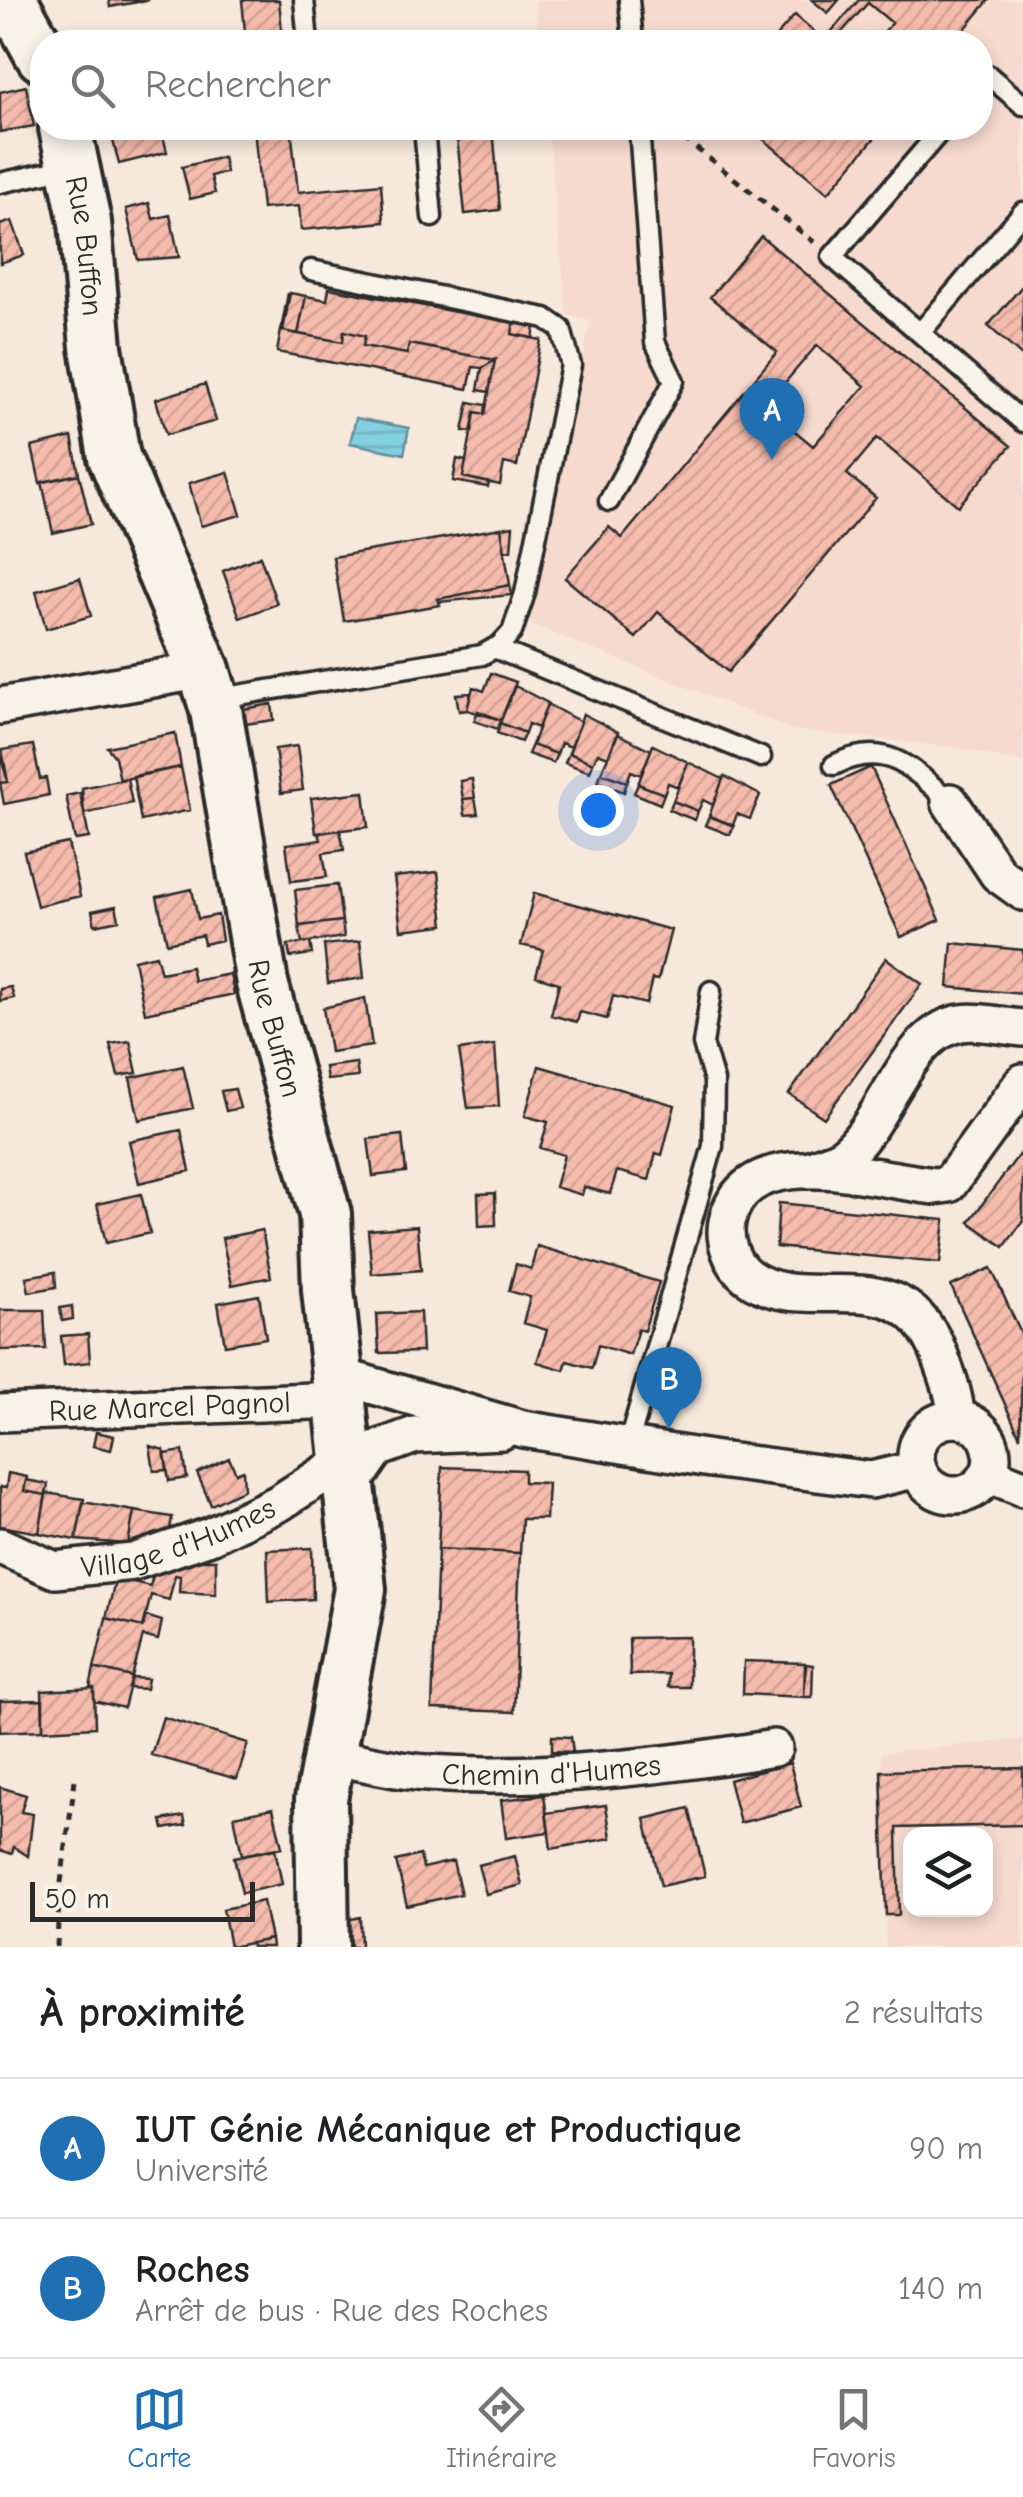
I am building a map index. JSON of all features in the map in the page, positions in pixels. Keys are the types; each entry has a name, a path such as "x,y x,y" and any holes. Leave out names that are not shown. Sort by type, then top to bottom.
{"main road":[{"name":"Rue Buffon","path":"69,147 85,222 96,346 114,457 208,685 262,984 325,1214 337,1387 360,1589 321,1799 323,1947"}],"street":[{"path":"0,706 208,685"},
{"path":"950,802 998,874 1023,892"},
{"path":"808,1170 841,1157 856,1142 924,1042 941,1029 963,1023 1015,1031"},
{"path":"956,1420 945,1370 930,1332 904,1306 886,1298 768,1287 746,1276 730,1256 725,1228 732,1203 748,1183 773,1170 808,1170 936,1186 950,1184 1023,1082"},
{"name":"Rue Marcel Pagnol","path":"0,1413 337,1387 523,1428"},
{"path":"944,1420 956,1420 968,1422 987,1438 991,1450 988,1474 969,1492 957,1495 932,1489 918,1469 916,1456 924,1434 944,1420"},
{"path":"348,1474 378,1449 414,1435 468,1436 523,1428 824,1478 871,1480 918,1469"},
{"name":"Village d'Humes","path":"0,1546 55,1570 133,1562 210,1536 348,1474"},
{"path":"988,1474 1023,1488"},
{"name":"Chemin d'Humes","path":"328,1756 424,1773 528,1773 672,1764 774,1748"}],"lane":[{"path":"304,0 307,30"},
{"path":"629,0 631,30"},
{"path":"993,79 1023,105"},
{"path":"425,140 432,217"},
{"path":"609,501 674,381 655,342 640,140"},
{"path":"933,140 832,256 1023,422"},
{"path":"0,183 69,147"},
{"path":"920,333 1023,212"},
{"path":"208,685 482,655 512,632 526,593 571,365 562,329 545,318 311,270"},
{"path":"494,648 761,757"},
{"path":"834,765 858,753 885,755 924,779 950,802"},
{"path":"628,1446 713,1146 714,1081 703,1044 712,991"}],"path":[{"path":"686,140 832,256"},
{"path":"57,1947 59,1896 76,1773"}],"shaded area":[{"path":"535,0 1023,0 1023,763 951,747 793,730 530,624 590,321 567,315 549,140 993,140 993,30 538,30"},
{"path":"1023,1739 1023,1947 886,1947 881,1753"}],"water":[{"path":"356,418 409,428 404,454 350,443"}],"building":[{"path":"109,0 149,0 110,7"},
{"path":"242,0 279,0 282,30 245,30"},
{"path":"812,0 839,0 828,13"},
{"path":"859,0 989,0 964,30 886,30 892,23 868,3 844,30 833,30"},
{"path":"795,15 812,30 782,30"},
{"path":"26,86 30,127 0,132 0,92"},
{"path":"113,140 164,140 167,152 119,164"},
{"path":"255,140 292,140 298,192 381,184 384,222 301,230 299,206 262,209"},
{"path":"457,140 494,140 500,210 465,214"},
{"path":"764,140 873,140 828,193"},
{"path":"223,157 226,172 211,176 215,193 190,199 182,167"},
{"path":"149,203 153,219 170,215 179,257 138,260 126,209"},
{"path":"12,221 24,255 0,263 0,225"},
{"path":"761,236 1011,446 958,506 877,438 847,474 876,498 728,672 658,612 636,638 565,578 609,527 622,538 777,352 710,297","holes":["817,345 865,386 813,446 765,406"]},
{"path":"1023,285 1023,357 988,326"},
{"path":"329,288 514,323 512,334 541,340 517,466 504,463 500,485 463,477 475,412 485,414 495,360 409,344 407,354 363,346 365,336 344,331 343,342 298,334 306,296 327,300"},
{"path":"288,293 283,331 343,342 344,331 365,336 363,346 407,354 409,344 495,360 482,368 473,367 468,389 277,352"},
{"path":"290,293 306,296 298,334 283,331"},
{"path":"514,323 535,327 533,338 512,334"},
{"path":"495,360 489,392 478,390 482,368"},
{"path":"205,384 216,421 166,435 156,399"},
{"path":"469,402 486,405 485,414 475,412 472,432 463,431"},
{"path":"72,437 79,474 40,483 32,447"},
{"path":"457,459 466,461 463,477 489,483 488,487 453,481"},
{"path":"228,472 241,515 201,526 189,483"},
{"path":"79,474 91,524 53,533 42,482"},
{"path":"513,526 511,550 505,551 501,528"},
{"path":"501,528 510,585 438,599 440,605 344,621 333,557"},
{"path":"260,556 277,604 240,618 223,571"},
{"path":"80,578 91,616 46,629 36,591"},
{"path":"510,585 512,595 439,602 438,599"},
{"path":"491,673 516,682 501,720 467,710 473,687 484,691"},
{"path":"515,686 548,703 538,728 528,724 525,733 500,723"},
{"path":"471,693 467,710 459,711 456,694"},
{"path":"272,704 274,720 245,724 244,709"},
{"path":"547,704 581,722 571,747 561,743 557,754 532,745"},
{"path":"478,711 501,720 498,729 474,721"},
{"path":"583,714 618,732 608,757 598,753 593,763 569,753"},
{"path":"500,723 525,733 521,742 497,733"},
{"path":"175,733 181,767 120,780 115,757 107,747"},
{"path":"618,734 651,750 641,775 631,771 627,782 601,773"},
{"path":"33,745 40,779 46,778 49,795 4,804 0,783 8,782 2,750"},
{"path":"532,745 557,754 553,763 528,754"},
{"path":"653,745 688,762 678,787 668,783 664,794 638,784"},
{"path":"297,746 303,790 281,793 275,749"},
{"path":"569,753 593,763 590,772 565,763"},
{"path":"0,755 8,782 0,783"},
{"path":"688,762 723,779 713,805 703,800 698,811 673,801"},
{"path":"181,767 190,810 141,821 133,776"},
{"path":"871,767 940,920 901,937 831,785"},
{"path":"601,773 627,782 624,792 598,782"},
{"path":"724,776 760,795 750,819 737,814 733,825 709,816"},
{"path":"127,778 132,803 84,814 82,788"},
{"path":"472,779 475,798 463,799 460,781"},
{"path":"638,784 664,794 660,804 634,793"},
{"path":"364,792 368,827 316,833 311,798"},
{"path":"80,793 89,838 75,840 66,796"},
{"path":"475,798 478,814 465,815 463,799"},
{"path":"673,801 698,811 695,820 669,810"},
{"path":"709,816 734,826 730,835 705,825"},
{"path":"340,830 344,850 323,853 327,877 291,881 286,844 321,840 319,833"},
{"path":"68,843 80,896 37,906 24,852"},
{"path":"438,872 444,925 401,930 394,877"},
{"path":"337,885 342,921 299,926 295,890"},
{"path":"192,889 198,919 218,915 222,940 204,944 202,935 167,943 157,897"},
{"path":"534,893 671,930 658,980 652,979 646,1004 613,996 607,1019 580,1012 577,1022 551,1015 559,983 536,976 543,950 521,945"},
{"path":"116,906 119,920 95,925 92,911"},
{"path":"342,921 344,937 302,943 299,926"},
{"path":"360,941 364,978 328,983 324,945"},
{"path":"310,942 312,954 290,957 288,945"},
{"path":"952,943 1023,950 1023,994 948,987"},
{"path":"156,955 161,973 191,967 194,981 230,974 234,994 145,1013 134,960"},
{"path":"886,958 922,984 824,1118 789,1094"},
{"path":"11,987 14,998 0,1001 0,989"},
{"path":"365,998 372,1046 330,1052 323,1008"},
{"path":"130,1041 137,1073 118,1076 110,1044"},
{"path":"495,1045 499,1106 468,1108 459,1050"},
{"path":"356,1063 358,1077 327,1080 325,1067"},
{"path":"183,1066 193,1108 139,1120 130,1078"},
{"path":"539,1066 675,1105 662,1155 656,1153 649,1180 617,1171 610,1194 584,1187 582,1195 555,1187 564,1155 540,1148 548,1122 525,1116"},
{"path":"235,1089 240,1108 226,1111 221,1091"},
{"path":"181,1130 190,1171 139,1183 129,1141"},
{"path":"402,1135 406,1172 373,1176 368,1139"},
{"path":"1023,1149 1023,1221 1004,1247 969,1222"},
{"path":"495,1193 496,1225 479,1226 478,1194"},
{"path":"141,1194 150,1233 106,1243 97,1204"},
{"path":"779,1203 945,1220 940,1263 776,1247"},
{"path":"417,1226 421,1270 372,1274 368,1230"},
{"path":"262,1230 271,1277 232,1285 222,1238"},
{"path":"537,1246 659,1282 644,1331 638,1329 630,1355 598,1345 592,1368 567,1361 564,1370 537,1362 547,1330 523,1323 530,1297 509,1291 516,1264 531,1269"},
{"path":"991,1268 1023,1338 1020,1437 951,1286"},
{"path":"55,1272 56,1287 29,1292 26,1277"},
{"path":"259,1295 266,1338 225,1345 218,1303"},
{"path":"72,1306 73,1319 62,1321 60,1308"},
{"path":"0,1310 44,1310 46,1349 0,1350"},
{"path":"420,1312 422,1352 379,1353 377,1314"},
{"path":"88,1334 90,1362 64,1365 61,1336"},
{"path":"96,1432 114,1436 111,1450 93,1446"},
{"path":"150,1446 164,1450 167,1470 154,1471"},
{"path":"183,1451 187,1478 169,1481 165,1454"},
{"path":"229,1458 236,1473 243,1470 244,1489 211,1505 197,1473"},
{"path":"442,1467 524,1470 524,1482 548,1483 546,1519 522,1519 520,1553 438,1549"},
{"path":"8,1473 27,1477 24,1491 46,1495 39,1533 0,1526 0,1487 6,1488"},
{"path":"26,1480 48,1484 46,1495 24,1491"},
{"path":"46,1493 84,1499 76,1540 39,1533"},
{"path":"83,1502 134,1511 128,1544 76,1540"},
{"path":"134,1511 172,1517 168,1543 149,1548 128,1544"},
{"path":"312,1548 313,1599 269,1602 267,1550"},
{"path":"438,1549 520,1553 514,1712 432,1709"},
{"path":"177,1560 216,1560 216,1594 179,1592 180,1576 175,1575 169,1600 151,1595 143,1627 106,1618 116,1578 150,1586 155,1569"},
{"path":"146,1616 162,1621 158,1640 143,1636 132,1677 94,1668 106,1618 143,1627"},
{"path":"689,1637 689,1687 668,1687 668,1674 630,1675 629,1638"},
{"path":"744,1661 805,1663 804,1697 743,1694"},
{"path":"806,1664 813,1665 812,1697 804,1697"},
{"path":"94,1668 132,1677 124,1708 94,1701 94,1688 90,1688"},
{"path":"132,1678 148,1679 146,1689 129,1688"},
{"path":"94,1688 95,1727 43,1730 42,1691"},
{"path":"43,1700 43,1730 0,1732 0,1701"},
{"path":"163,1717 248,1743 237,1779 151,1755"},
{"path":"552,1736 571,1737 573,1752 552,1751"},
{"path":"790,1763 801,1807 740,1823 729,1780"},
{"path":"1023,1768 1023,1825 897,1828 899,1915 886,1915 881,1771"},
{"path":"0,1787 26,1795 21,1812 33,1814 28,1856 14,1847 12,1854 0,1850"},
{"path":"544,1795 549,1832 506,1838 501,1800"},
{"path":"606,1805 611,1838 551,1849 546,1813"},
{"path":"273,1808 282,1847 242,1855 234,1816"},
{"path":"689,1808 705,1876 661,1886 645,1819"},
{"path":"184,1816 186,1825 164,1829 162,1820"},
{"path":"275,1849 282,1884 242,1893 234,1857"},
{"path":"420,1855 423,1868 453,1861 461,1894 407,1906 396,1861"},
{"path":"515,1856 522,1885 486,1894 478,1865"},
{"path":"263,1901 271,1939 230,1947 223,1909"},
{"path":"360,1917 361,1947 348,1947 347,1920"},
{"path":"271,1939 272,1947 252,1947 251,1943"}],"place":[{"name":"IUT Génie Mécanique et Productique","path":"772,460"},
{"name":"Roches","path":"669,1429"}]}
